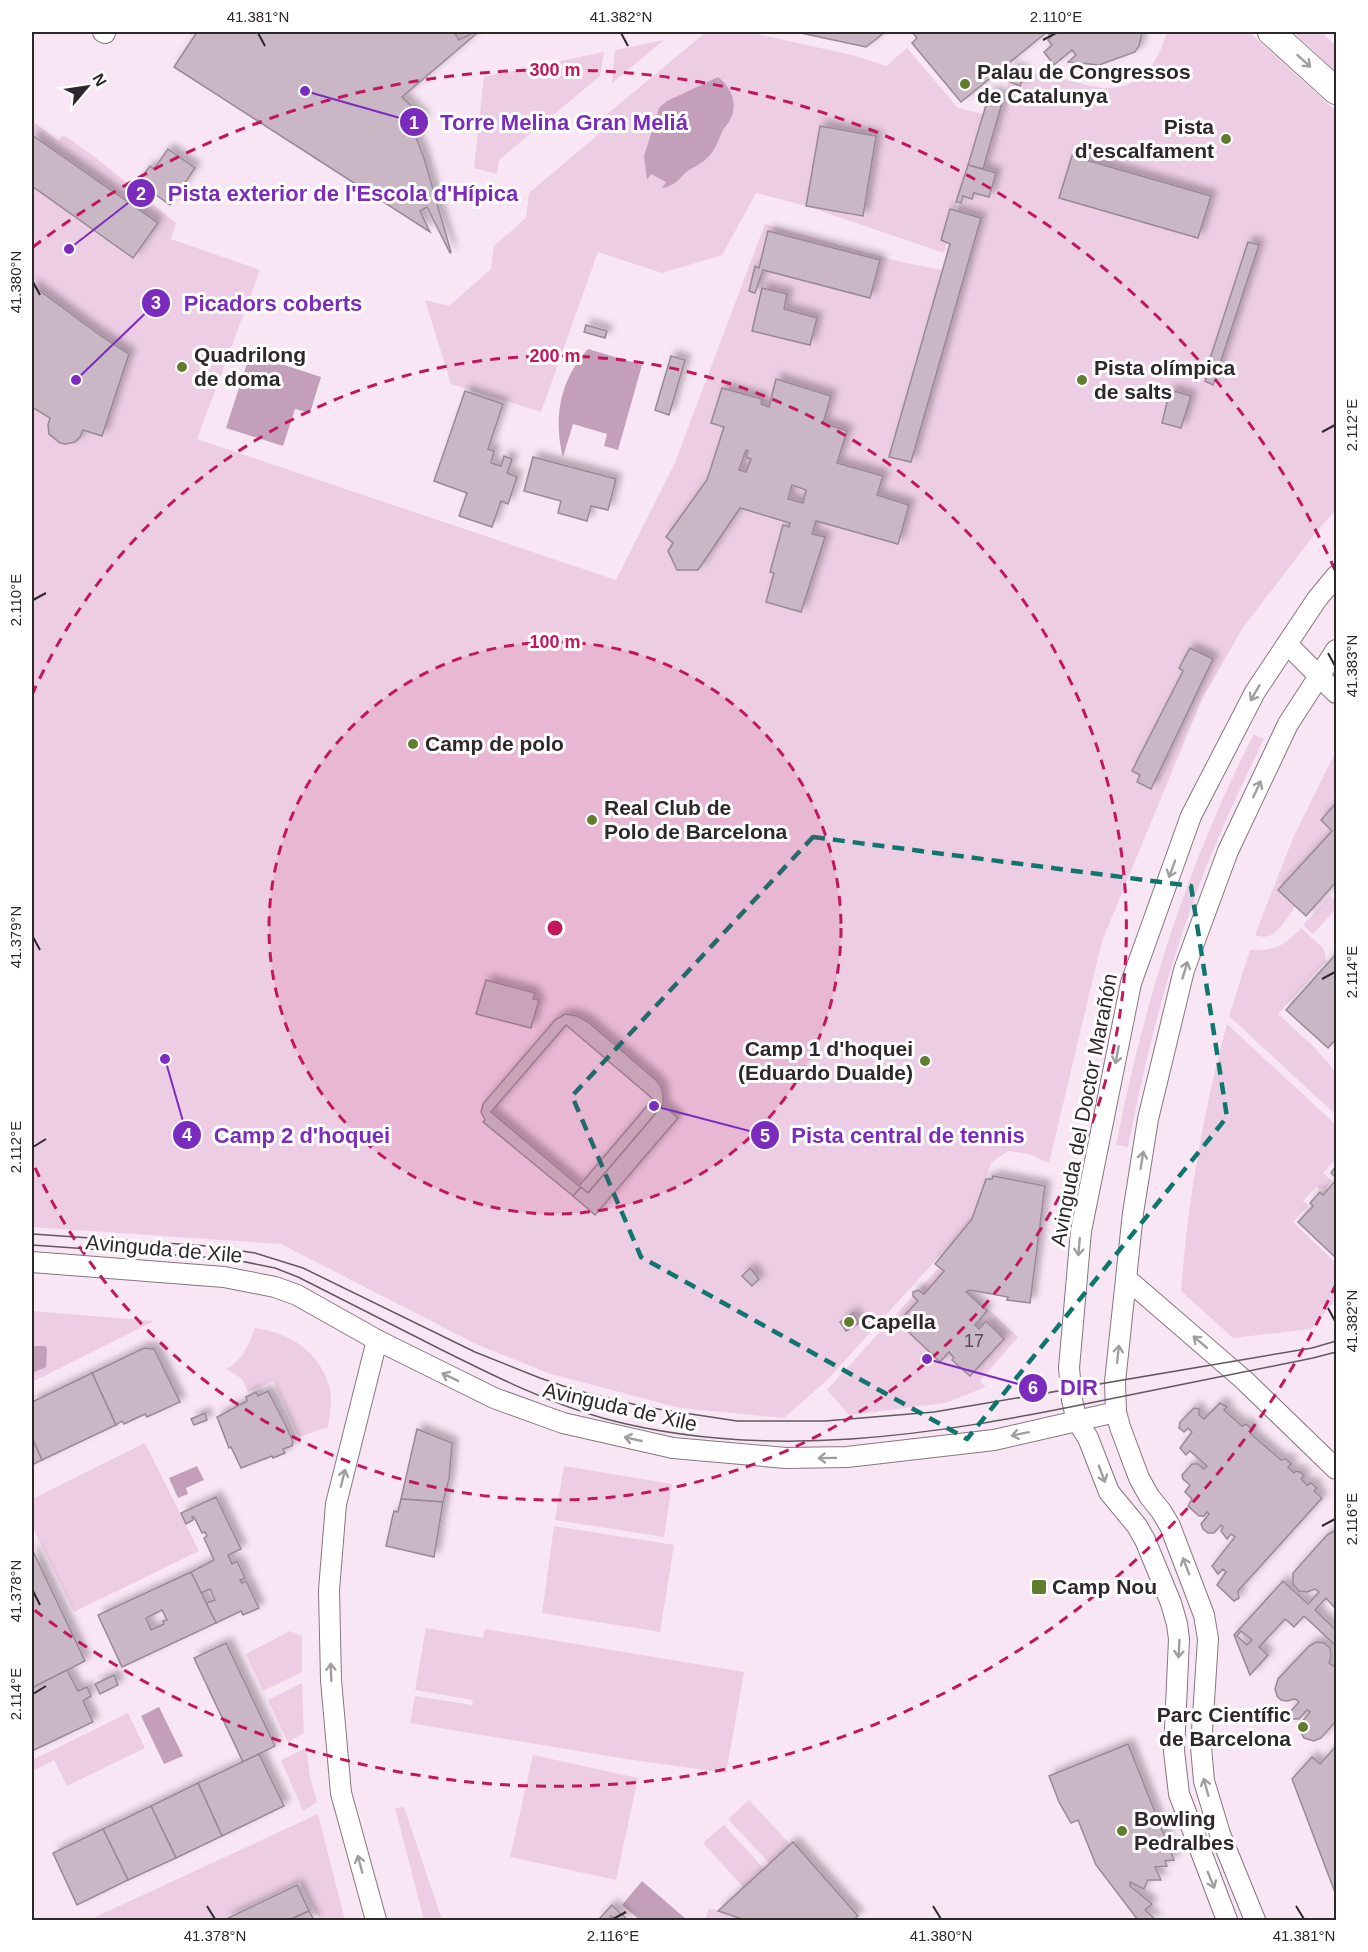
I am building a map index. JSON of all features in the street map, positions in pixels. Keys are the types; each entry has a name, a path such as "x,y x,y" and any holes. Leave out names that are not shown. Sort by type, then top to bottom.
{"main road":[{"path":"1271,32 1336,91"}],"street":[{"name":"Avinguda del Doctor Marañón","path":"1227,1920 1179,1794 1174,1751 1179,1639 1177,1624 1145,1540 1137,1526 1109,1492 1088,1438 1077,1421 1072,1400 1070,1368 1081,1231 1131,983 1191,816 1255,692 1317,599 1336,576"},
{"path":"1287,644 1336,693"},
{"path":"1255,1920 1220,1834 1203,1770 1201,1747 1208,1639 1204,1615 1170,1526 1139,1478 1116,1412 1115,1382 1133,1213 1148,1119 1184,970 1227,851 1288,724 1336,650"},
{"name":"Avinguda de Xile","path":"32,1262 251,1281 297,1296 377,1340 514,1406 563,1423 672,1448 786,1458 847,1457 994,1440 1116,1412"},
{"path":"1127,1279 1244,1380 1336,1469"},
{"path":"376,1920 341,1792 331,1680 329,1590 336,1504 377,1340"}],"highlighted area":[{"path":"813,837 1191,886 1227,1117 967,1439 641,1257 572,1096"}],"shaded area":[{"path":"706,32 748,32 856,56 886,66 907,48 958,108 983,114 966,167 944,253 806,206 756,193 722,255 662,273 598,252 541,412 451,384 425,300 449,306 491,269 494,246 526,218 529,193 600,133 594,125"},
{"name":"Real Club de Polo de Barcelona","path":"1167,32 1249,32 1336,111 1336,510 1317,531 1242,629 1202,699 1102,941 1049,1163 1029,1154 1008,1151 991,1163 973,1219 827,1380 784,1418 680,1408 551,1374 478,1345 281,1244 32,1227 32,121 58,140 64,135 176,223 171,239 260,270 197,439 616,580 674,465 765,224 901,262 942,270 990,92 1005,95 1012,68 1095,87 1116,87 1138,79 1146,72 1159,54"},
{"path":"1293,32 1321,32 1336,46 1336,72"},
{"path":"664,40 612,83 615,50"},
{"path":"604,52 600,76 499,160 497,174 474,168 484,77"},
{"path":"718,77 730,90 734,107 730,120 713,152 669,186 662,188 666,182 651,174 647,180 644,156 659,108 667,101"},
{"path":"588,349 642,365 618,450 604,446 607,434 573,424 563,457 559,428 561,400 571,373"},
{"path":"250,354 321,377 310,413 295,409 283,446 226,428"},
{"path":"1254,734 1264,739 1234,801 1181,937 1155,1026 1128,1147 1116,1145 1140,1039 1170,935 1208,833"},
{"path":"1336,751 1336,806 1322,822 1335,835 1289,916 1273,934 1262,937 1255,935 1293,838"},
{"path":"1330,896 1336,902 1336,909 1313,934 1303,925"},
{"path":"1301,928 1324,949 1326,961 1278,1014 1313,1046 1336,1072 1336,1115 1229,1016 1250,950 1266,950 1278,946"},
{"path":"1227,1024 1336,1125 1336,1159 1323,1173 1332,1181 1325,1189 1320,1190 1316,1187 1303,1201 1308,1205 1293,1222 1336,1263 1336,1299 1311,1329 1233,1338 1181,1291 1198,1156"},
{"path":"941,1265 1018,1337 980,1381 986,1387 945,1403 849,1415 827,1390"},
{"path":"32,1311 154,1321 32,1382"},
{"path":"255,1328 290,1339 301,1345 318,1362 330,1390 331,1406 328,1427 299,1437 273,1381 248,1392 242,1379 226,1369 241,1357"},
{"path":"32,1346 45,1346 47,1349 46,1367 32,1373"},
{"path":"145,1443 199,1551 74,1612 32,1526 32,1499"},
{"path":"197,1466 204,1480 186,1488 188,1494 178,1498 169,1478"},
{"path":"564,1466 672,1484 664,1537 555,1520"},
{"path":"554,1526 674,1545 660,1632 542,1613"},
{"path":"426,1628 483,1638 485,1629 744,1672 726,1773 626,1759 410,1723 415,1696 472,1705 473,1700 415,1690"},
{"path":"290,1631 302,1636 302,1672 263,1691 246,1654"},
{"path":"302,1683 304,1733 288,1742 268,1700"},
{"path":"159,1707 183,1756 164,1764 141,1716"},
{"path":"128,1713 145,1748 67,1786 54,1760 32,1771 32,1760"},
{"path":"306,1748 310,1777 317,1802 303,1811 281,1760"},
{"path":"533,1755 638,1778 616,1880 510,1857"},
{"path":"749,1800 791,1845 770,1864 728,1819"},
{"path":"404,1807 442,1920 424,1920 395,1808"},
{"path":"318,1814 345,1920 320,1920 300,1882 220,1920 89,1920"},
{"path":"724,1825 764,1869 744,1888 703,1843"},
{"path":"642,1881 687,1920 640,1920 622,1905"},
{"path":"709,1908 745,1920 705,1920"}],"building":[{"path":"197,32 454,32 459,40 474,32 476,34 402,97 424,118 413,130 424,158 451,252 427,207 420,211 430,232 174,67"},
{"path":"796,32 885,32 866,47"},
{"name":"Palau de Congressos de Catalunya","path":"912,32 1047,32 961,102 912,43 917,38"},
{"path":"1047,32 1142,32 1135,52 1099,65 1068,62 1076,55 1072,50 1054,65 1044,52 1052,45 1048,40 1051,37"},
{"path":"1012,68 1025,72 1020,86 1008,81"},
{"path":"990,92 1004,96 983,169 968,165"},
{"path":"820,126 876,136 863,216 806,206"},
{"path":"32,135 158,223 133,258 32,186"},
{"path":"168,149 195,168 170,205 138,182 150,166 154,169"},
{"path":"1072,156 1211,196 1198,238 1059,198"},
{"path":"968,165 996,173 989,197 974,193 972,199 963,196 961,203 956,202"},
{"path":"950,209 981,218 911,462 889,457 950,244 941,240"},
{"path":"768,231 880,260 870,298 763,270 755,293 749,291 755,266 759,268"},
{"path":"1248,242 1259,245 1213,385 1205,381 1207,375 1205,374"},
{"path":"32,285 129,354 102,436 83,430 75,442 60,443 49,434 50,418 32,407"},
{"path":"762,288 787,294 784,309 817,318 810,345 752,331"},
{"path":"586,325 607,331 605,338 584,332"},
{"path":"671,356 685,360 669,415 655,410"},
{"path":"776,379 831,396 823,423 847,431 837,463 883,476 877,495 909,505 898,544 816,521 812,534 825,537 801,612 766,602 774,573 770,572 783,525 789,527 790,523 740,508 698,570 677,570 668,551 673,543 666,537 707,480 724,427 711,423 722,388 762,399 761,404 769,407","holes":["746,450 748,451 746,457 751,459 746,472 739,470","792,485 806,490 803,503 788,499"]},
{"path":"1170,390 1191,396 1181,428 1162,423"},
{"path":"465,391 503,404 488,449 494,451 491,463 501,466 504,456 512,459 507,473 517,477 508,504 501,501 492,527 459,516 467,493 434,481"},
{"path":"533,457 616,479 608,510 591,506 587,521 558,513 561,501 524,491"},
{"path":"1190,648 1213,659 1151,789 1137,782 1140,775 1132,771 1183,671 1179,668"},
{"path":"1336,803 1336,882 1306,916 1278,890 1332,831 1321,820"},
{"path":"1336,954 1336,1039 1328,1048 1286,1010"},
{"path":"486,980 535,993 533,999 539,1000 531,1028 476,1014"},
{"path":"565,1014 577,1016 588,1022 656,1080 663,1094 663,1105 588,1193 581,1187 573,1196 483,1122 485,1120 481,1112 483,1104 555,1020","holes":["566,1025 653,1099 579,1186 491,1112"]},
{"path":"663,1105 678,1118 595,1215 573,1196 581,1187 588,1193"},
{"path":"1336,1166 1336,1178 1331,1173"},
{"path":"993,1176 1045,1186 1030,1303 1007,1300 1008,1297 970,1290 966,1292 987,1311 975,1325 979,1329 986,1321 1004,1339 970,1376 952,1360 954,1358 949,1352 940,1362 898,1322 918,1301 913,1296 913,1292 918,1290 924,1294 944,1271 935,1264 972,1219 986,1179 992,1179"},
{"path":"1336,1180 1336,1258 1298,1222 1313,1206 1310,1203 1320,1192 1323,1195"},
{"path":"750,1268 759,1279 752,1286 742,1276"},
{"name":"Capella","path":"853,1313 859,1323 846,1331 840,1322"},
{"path":"144,1348 154,1349 180,1402 147,1417 145,1414 124,1424 122,1421 116,1425 92,1373"},
{"path":"92,1373 116,1425 42,1460 32,1438 32,1402"},
{"path":"268,1391 293,1442 292,1446 283,1449 285,1453 241,1468 231,1447 229,1448 217,1417 247,1401 246,1397 256,1392 258,1396"},
{"path":"1220,1403 1227,1407 1224,1410 1242,1426 1246,1424 1253,1430 1250,1433 1281,1460 1286,1459 1291,1464 1288,1467 1294,1473 1300,1472 1304,1476 1301,1479 1307,1485 1311,1483 1317,1488 1314,1491 1322,1498 1238,1591 1239,1598 1234,1601 1217,1585 1226,1572 1223,1569 1218,1574 1212,1566 1235,1537 1231,1534 1227,1539 1221,1531 1223,1527 1221,1525 1214,1533 1208,1533 1201,1524 1209,1514 1207,1512 1204,1516 1199,1516 1188,1506 1192,1499 1185,1492 1190,1485 1182,1475 1192,1464 1198,1464 1204,1469 1207,1466 1190,1451 1186,1455 1180,1448 1192,1432 1188,1428 1184,1432 1179,1428 1180,1422 1194,1408 1199,1409 1199,1415 1204,1419"},
{"path":"205,1413 207,1420 194,1425 191,1419"},
{"path":"417,1429 452,1443 449,1479 443,1502 401,1499"},
{"path":"32,1438 42,1460 32,1465"},
{"path":"216,1497 241,1549 228,1555 232,1564 237,1561 245,1578 240,1580 242,1583 246,1581 259,1608 243,1615 241,1611 216,1623 206,1603 215,1600 210,1589 201,1593 191,1572 214,1560 204,1538 207,1536 205,1532 202,1533 194,1517 186,1524 181,1513"},
{"path":"401,1499 443,1502 434,1557 386,1546 394,1511 398,1512"},
{"path":"1336,1531 1336,1609 1326,1598 1315,1610 1336,1630 1336,1646 1304,1616 1294,1627 1285,1619 1259,1647 1268,1655 1250,1675 1234,1635 1283,1581 1308,1604 1319,1592 1315,1589 1307,1592 1299,1591 1293,1584 1293,1573 1327,1535","holes":["1241,1631 1252,1640 1247,1645 1237,1636"]},
{"path":"32,1549 85,1661 32,1688"},
{"path":"191,1572 216,1623 122,1667 98,1615","holes":["162,1610 167,1620 163,1621 164,1624 151,1630 146,1618"]},
{"path":"1316,1642 1324,1643 1330,1648 1329,1663 1333,1666 1336,1662 1336,1721 1321,1738 1314,1741 1304,1738 1300,1731 1301,1723 1310,1712 1307,1710 1299,1719 1292,1719 1290,1712 1299,1702 1295,1699 1281,1700 1275,1689 1278,1679 1309,1646"},
{"path":"226,1643 275,1746 243,1762 194,1658"},
{"path":"67,1670 78,1691 87,1687 91,1696 83,1701 93,1722 32,1751 32,1688"},
{"path":"114,1675 118,1685 100,1694 95,1684"},
{"name":"Bowling Pedralbes","path":"1128,1744 1174,1860 1165,1861 1167,1866 1155,1867 1161,1880 1148,1880 1144,1889 1130,1882 1130,1886 1152,1904 1145,1910 1156,1920 1138,1920 1096,1865 1078,1820 1071,1823 1059,1802 1049,1776"},
{"path":"1336,1746 1336,1895 1292,1779 1312,1757 1320,1764"},
{"path":"259,1754 284,1806 222,1836 198,1783"},
{"path":"198,1783 222,1836 176,1858 151,1806"},
{"path":"151,1806 176,1858 128,1880 103,1829"},
{"path":"103,1829 128,1880 77,1905 53,1853"},
{"path":"793,1842 858,1916 853,1920 745,1920 718,1911"},
{"path":"297,1885 309,1911 289,1920 224,1920"},
{"path":"612,1905 628,1920 613,1920 615,1919 611,1916 609,1920 598,1920"},
{"path":"309,1911 314,1920 289,1920 298,1916"}],"tram line":[{"path":"32,1234 208,1246 255,1253 303,1268 475,1352 540,1378 575,1390 645,1407 737,1421 825,1421 934,1412 1312,1348 1336,1341"},
{"path":"32,1245 231,1259 275,1268 298,1277 501,1379 584,1413 667,1432 728,1439 789,1441 851,1439 973,1425 1336,1352"}],"place":[{"name":"Palau de Congressos de Catalunya","path":"965,84"},
{"name":"Torre Melina Gran Meliá","path":"305,91"},
{"name":"Pista d'escalfament","path":"1226,139"},
{"name":"Pista exterior de l'Escola d'Hípica","path":"69,249"},
{"name":"Quadrilong de doma","path":"182,367"},
{"name":"Picadors coberts","path":"76,380"},
{"name":"Pista olímpica de salts","path":"1082,380"},
{"name":"Camp de polo","path":"413,744"},
{"name":"Real Club de Polo de Barcelona","path":"592,820"},
{"name":"Camp 2 d'hoquei","path":"165,1059"},
{"name":"Camp 1 d'hoquei (Eduardo Dualde)","path":"925,1061"},
{"name":"Pista central de tennis","path":"654,1106"},
{"name":"Capella","path":"849,1322"},
{"name":"DIR","path":"927,1359"},
{"name":"Camp Nou","path":"1039,1587"},
{"name":"Parc Científic de Barcelona","path":"1303,1727"},
{"name":"Bowling Pedralbes","path":"1122,1831"}]}
